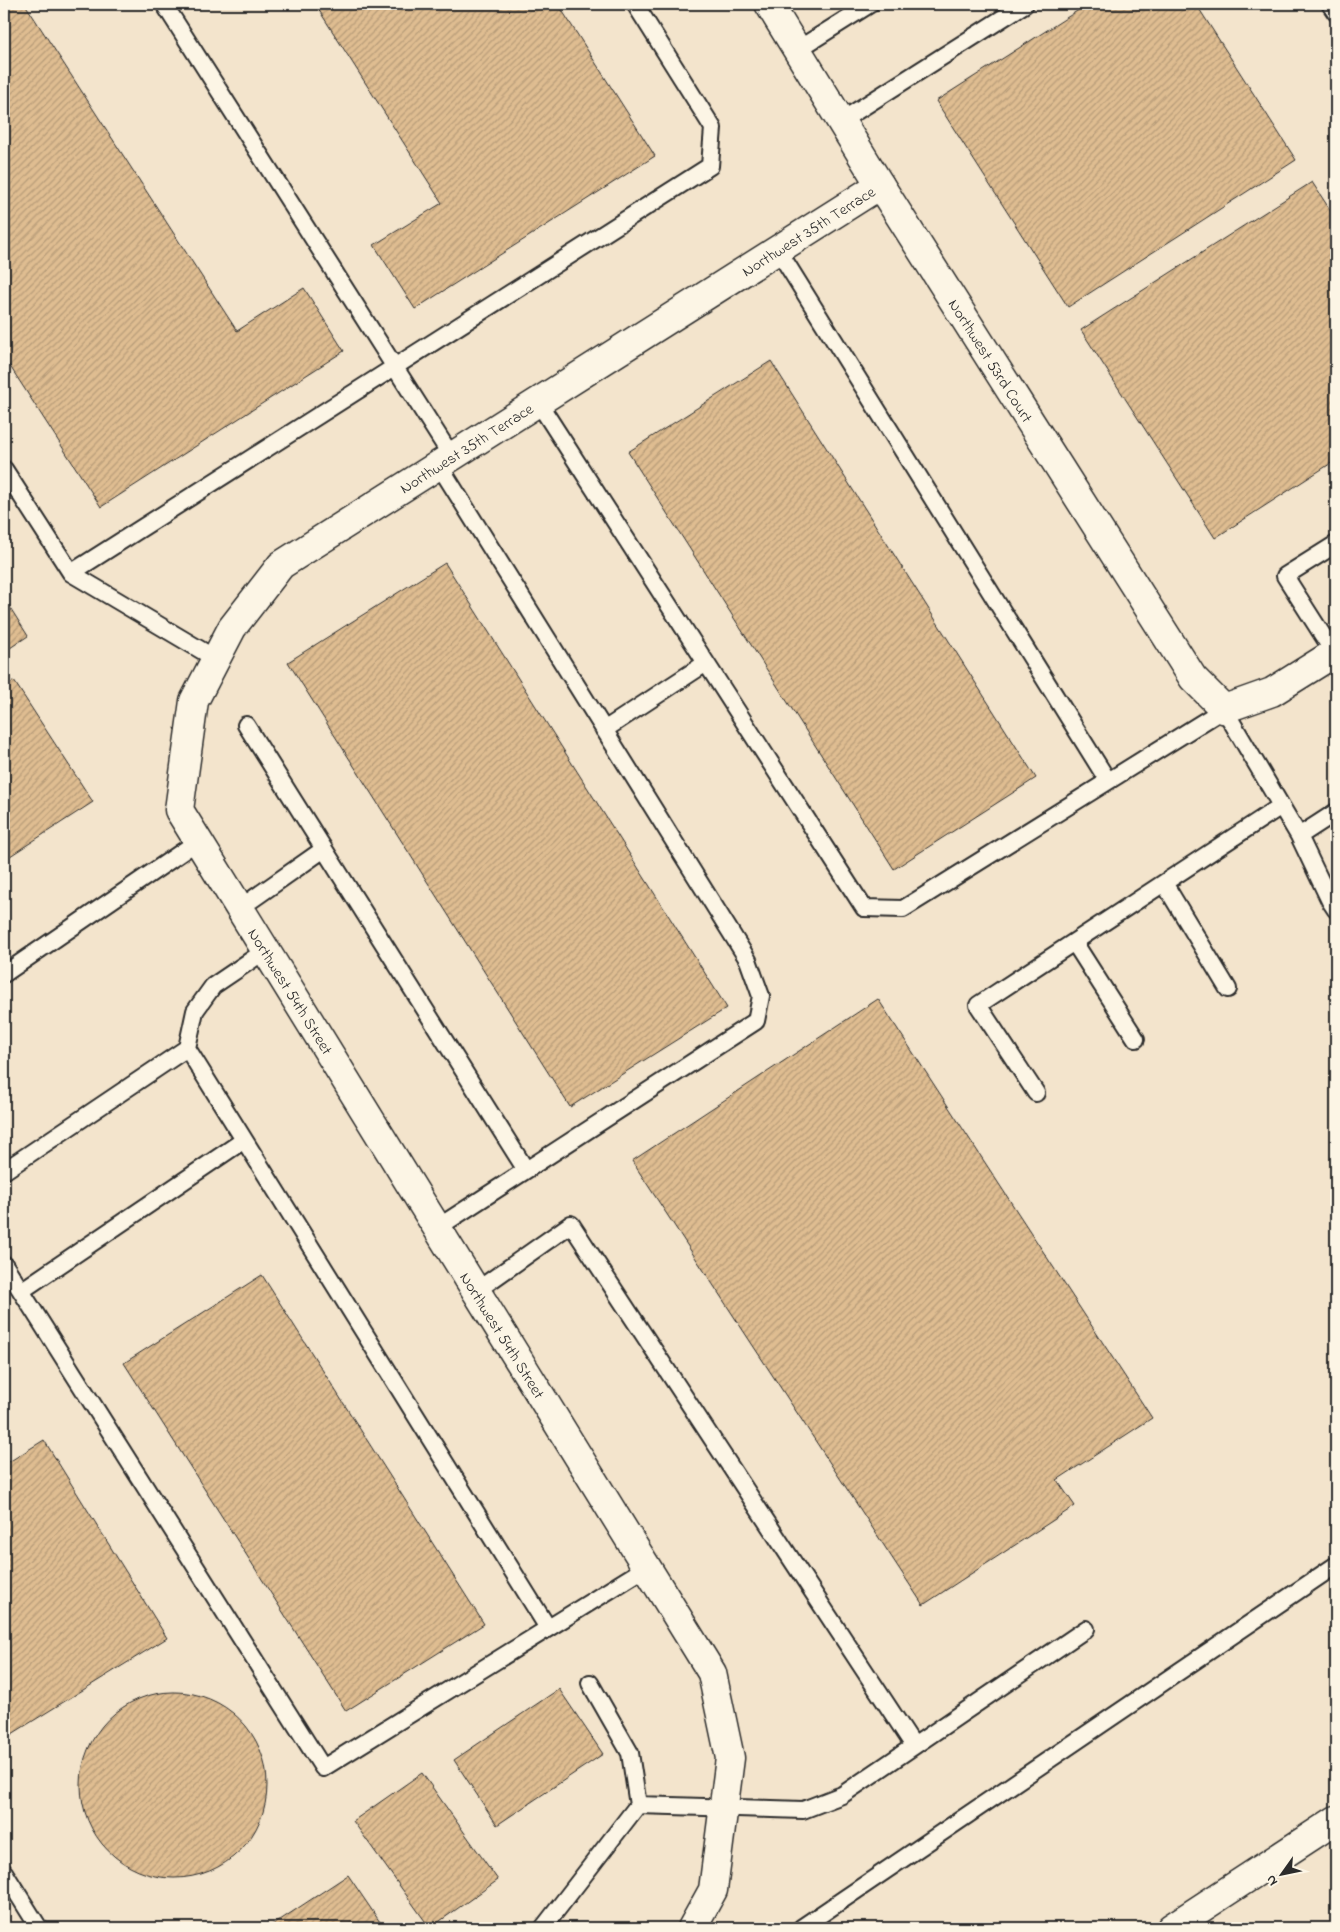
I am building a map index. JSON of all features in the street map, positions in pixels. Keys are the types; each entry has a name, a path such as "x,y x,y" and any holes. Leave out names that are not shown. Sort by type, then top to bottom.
{"street":[{"name":"Northwest 53rd Court","path":"769,4 880,185 1193,678 1224,709"},
{"name":"Northwest 35th Terrace","path":"179,810 194,701 232,628 281,565 880,185"},
{"path":"1224,709 1272,692 1335,652"},
{"name":"Northwest 54th Street","path":"179,810 712,1673 730,1758 713,1890 692,1928"},
{"path":"1171,1928 1336,1820"}],"lane":[{"path":"164,4 395,367 445,461 604,730 748,960 760,996 756,1021 437,1228"},
{"path":"72,573 710,166 713,128 635,4"},
{"path":"797,50 870,4"},
{"path":"841,121 1025,4"},
{"path":"1330,4 1336,13"},
{"path":"778,250 1108,781"},
{"path":"538,402 864,908 903,909 1224,709 1299,836 1336,910"},
{"path":"4,468 72,573 216,659"},
{"path":"1335,652 1285,576 1336,544"},
{"path":"604,730 706,663"},
{"path":"246,725 526,1170"},
{"path":"1036,1093 978,1005 1281,806"},
{"path":"1299,836 1336,812"},
{"path":"4,974 198,841"},
{"path":"240,908 324,849"},
{"path":"1164,884 1228,989"},
{"path":"1074,942 1136,1038"},
{"path":"266,950 213,986 195,1011 188,1048 548,1628"},
{"path":"4,1171 188,1048"},
{"path":"21,1291 244,1140"},
{"path":"476,1291 570,1224 914,1746"},
{"path":"4,1264 323,1768 647,1567"},
{"path":"801,1928 1336,1565"},
{"path":"638,1804 803,1810 842,1795 1086,1629"},
{"path":"543,1928 638,1804 630,1753 590,1683"},
{"path":"4,1872 39,1928"}],"building":[{"path":"15,4 25,4 237,331 304,288 344,351 101,507 4,357 4,11"},
{"path":"315,4 558,4 655,156 415,309 374,245 442,203"},
{"path":"1088,4 1196,4 1296,160 1068,307 936,101"},
{"path":"1312,182 1336,219 1336,460 1215,538 1081,330"},
{"path":"771,361 1036,778 894,869 628,452"},
{"path":"445,563 727,1008 570,1107 288,662"},
{"path":"4,598 28,636 4,652"},
{"path":"14,681 93,802 4,860 4,688"},
{"path":"878,999 1152,1418 1057,1480 1075,1506 923,1605 632,1161"},
{"path":"262,1275 484,1624 346,1711 124,1363"},
{"path":"44,1440 167,1638 7,1737 4,1732 4,1465"},
{"path":"559,1689 603,1754 497,1825 454,1760"},
{"path":"174,1692 210,1699 240,1719 260,1749 267,1785 260,1821 240,1851 210,1871 174,1878 138,1871 108,1851 88,1821 81,1785 88,1749 108,1719 138,1699"},
{"path":"422,1773 498,1880 430,1928 353,1821"},
{"path":"348,1875 384,1928 268,1928"}]}
